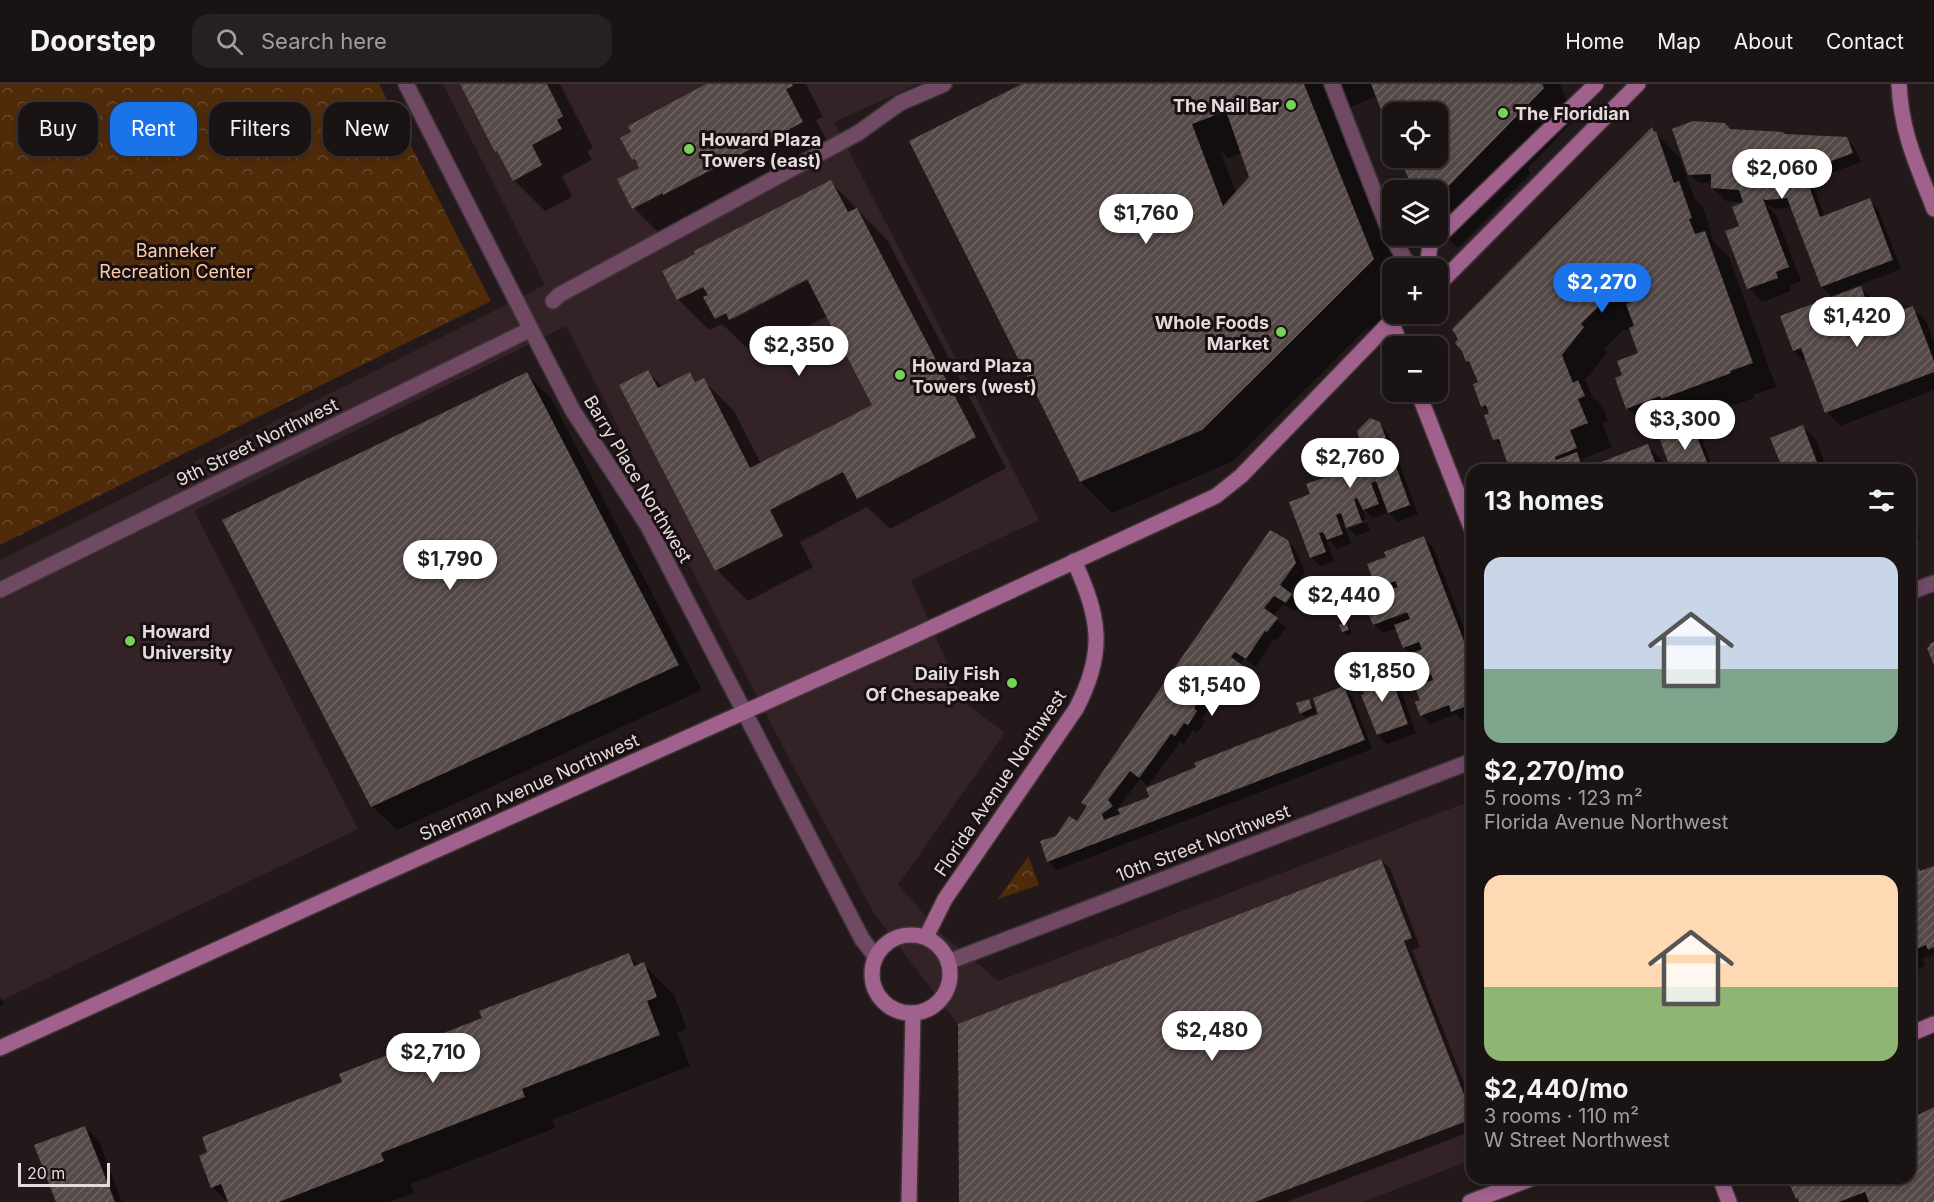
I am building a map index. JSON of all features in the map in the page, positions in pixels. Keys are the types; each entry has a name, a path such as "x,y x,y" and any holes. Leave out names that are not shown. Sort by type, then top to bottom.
{"main road":[{"path":"1428,258 1430,245 1596,84"},
{"path":"1448,275 1638,84"},
{"path":"1899,84 1900,110 1906,137 1934,209"},
{"path":"1074,561 1188,510 1229,487 1388,324"},
{"path":"1422,402 1466,515"},
{"name":"Sherman Avenue Northwest","path":"0,1048 1074,561"},
{"name":"Florida Avenue Northwest","path":"926,937 945,899 1076,709 1090,679 1096,647 1095,615 1074,561"},
{"path":"914,934 926,937 936,944 948,962 950,974 948,986 935,1005 925,1011 901,1012 891,1008 875,990 872,968 875,956 891,939 914,934"},
{"path":"909,1202 913,1013"},
{"path":"1916,1032 1934,1024"},
{"path":"1470,1202 1517,1184"},
{"path":"1722,1184 1729,1202"}],"street":[{"name":"Barry Place Northwest","path":"406,84 573,411 648,526 862,939 875,956"},
{"path":"553,301 569,289 858,133 900,103 944,84"},
{"path":"1332,84 1390,233 1404,258"},
{"name":"9th Street Northwest","path":"0,590 531,329"},
{"path":"1916,590 1934,583"},
{"name":"10th Street Northwest","path":"948,962 1466,763"}],"shaded area":[{"name":"Howard University","path":"443,84 918,84 834,122 1039,520 911,580 964,702 1005,733 898,885 943,935 998,981 1466,803 1466,1162 1363,1202 959,1202 958,1024 874,913 793,766 566,326 194,511 358,829 0,1001 0,560 545,285"}],"green space":[{"name":"Banneker Recreation Center","path":"0,84 379,84 388,102 323,102 323,156 410,156 410,144 491,301 0,545"},
{"path":"1028,857 1039,885 998,899"}],"building":[{"path":"460,84 547,84 563,116 557,120 562,129 532,145 542,165 513,181 497,151 495,152"},
{"name":"Howard Plaza Towers (east)","path":"706,84 792,84 793,86 786,89 803,122 632,209 617,179 639,168 620,138 631,132 628,126"},
{"path":"1022,84 1304,84 1374,259 1202,430 1080,482 909,141","holes":["1226,111 1249,177 1223,206 1192,124"]},
{"path":"1371,84 1542,84 1544,88 1448,187 1448,180 1409,180 1404,168 1448,168 1448,102 1382,102 1382,112"},
{"path":"1693,121 1725,123 1730,129 1847,137 1853,153 1804,171 1820,217 1870,198 1893,260 1821,287 1787,198 1763,199 1789,267 1776,272 1778,278 1747,289 1725,231 1739,226 1732,207 1743,202 1739,190 1711,188 1711,174 1688,175 1672,129"},
{"path":"1652,127 1654,132 1656,131 1674,183 1679,181 1695,234 1705,231 1753,363 1661,399 1660,396 1626,409 1615,378 1622,375 1617,361 1638,353 1629,328 1634,326 1626,304 1647,296 1637,270 1632,275 1633,277 1602,307 1599,306 1581,324 1584,327 1562,355 1573,383 1578,380 1585,396 1578,399 1588,423 1570,430 1577,448 1555,457 1556,460 1577,452 1581,464 1516,464 1515,462 1508,464 1499,439 1493,440 1484,415 1489,414 1486,405 1481,407 1473,384 1478,382 1469,361 1466,362 1462,351 1455,343 1458,339 1452,329"},
{"name":"Howard Plaza Towers (west)","path":"831,180 848,212 857,208 976,437 857,499 843,472 770,510 783,536 715,571 619,385 648,370 658,388 690,372 695,382 704,378 750,468 872,405 807,279 729,320 726,313 715,319 703,297 708,295 703,287 677,300 662,271 695,254 694,251"},
{"path":"1861,286 1874,321 1913,306 1934,361 1934,372 1825,413 1801,348 1793,351 1780,316"},
{"path":"527,372 679,665 371,807 222,520"},
{"path":"1370,418 1380,422 1410,505 1388,513 1376,481 1371,483 1379,504 1363,510 1357,498 1354,499 1362,522 1346,528 1341,513 1336,515 1343,534 1327,540 1323,532 1319,533 1326,552 1310,558 1289,502 1310,494 1306,484 1326,477 1321,466 1343,458 1339,449 1360,441 1357,431"},
{"path":"1803,425 1818,464 1781,464 1770,438"},
{"path":"1693,426 1708,464 1669,464 1660,440"},
{"path":"1648,444 1656,464 1596,464"},
{"path":"1270,530 1288,540 1296,563 1280,585 1292,594 1286,603 1274,596 1264,608 1278,618 1267,632 1265,631 1246,659 1235,652 1231,657 1242,665 1226,687 1214,678 1194,708 1197,711 1188,725 1184,723 1175,736 1171,734 1139,778 1130,771 1108,800 1113,806 1102,814 1104,820 1120,814 1118,809 1149,797 1146,788 1196,767 1194,763 1318,714 1313,698 1344,686 1365,740 1047,862 1040,841 1056,836 1069,816 1077,821 1087,806 1081,803"},
{"path":"1424,536 1466,646 1466,706 1451,712 1449,705 1420,716 1415,702 1420,700 1415,687 1433,680 1431,674 1415,680 1406,656 1422,649 1419,642 1403,648 1394,625 1410,619 1407,612 1373,625 1368,613 1387,606 1382,593 1398,587 1395,581 1376,588 1367,564 1386,557 1384,552"},
{"path":"1346,622 1349,630 1342,632 1339,625"},
{"path":"1934,642 1934,665 1927,648"},
{"path":"1384,669 1389,684 1393,682 1408,724 1377,735 1361,695 1364,694 1358,679"},
{"path":"1309,699 1312,708 1300,714 1296,703"},
{"path":"1381,859 1412,938 1404,941 1466,1100 1466,1121 1255,1202 959,1202 958,1024"},
{"path":"1934,866 1934,947 1928,950 1926,945 1916,949 1916,869 1919,868 1920,871"},
{"path":"629,953 634,966 644,962 657,997 647,1001 660,1035 522,1089 525,1097 381,1153 384,1161 279,1202 228,1202 221,1184 211,1188 199,1156 207,1152 202,1137 342,1082 339,1074 482,1018 479,1011"},
{"path":"1934,1107 1934,1202 1869,1202 1865,1192 1839,1202 1799,1202 1798,1198 1796,1199 1790,1184 1916,1184 1916,1116"},
{"path":"85,1126 115,1202 56,1202 34,1145"}],"place":[{"name":"The Nail Bar","path":"1291,105"},
{"name":"The Floridian","path":"1503,113"},
{"name":"Howard Plaza Towers (east)","path":"689,149"},
{"name":"Whole Foods Market","path":"1281,332"},
{"name":"Howard Plaza Towers (west)","path":"900,375"},
{"name":"Howard University","path":"130,641"},
{"name":"Daily Fish Of Chesapeake","path":"1012,683"}]}
